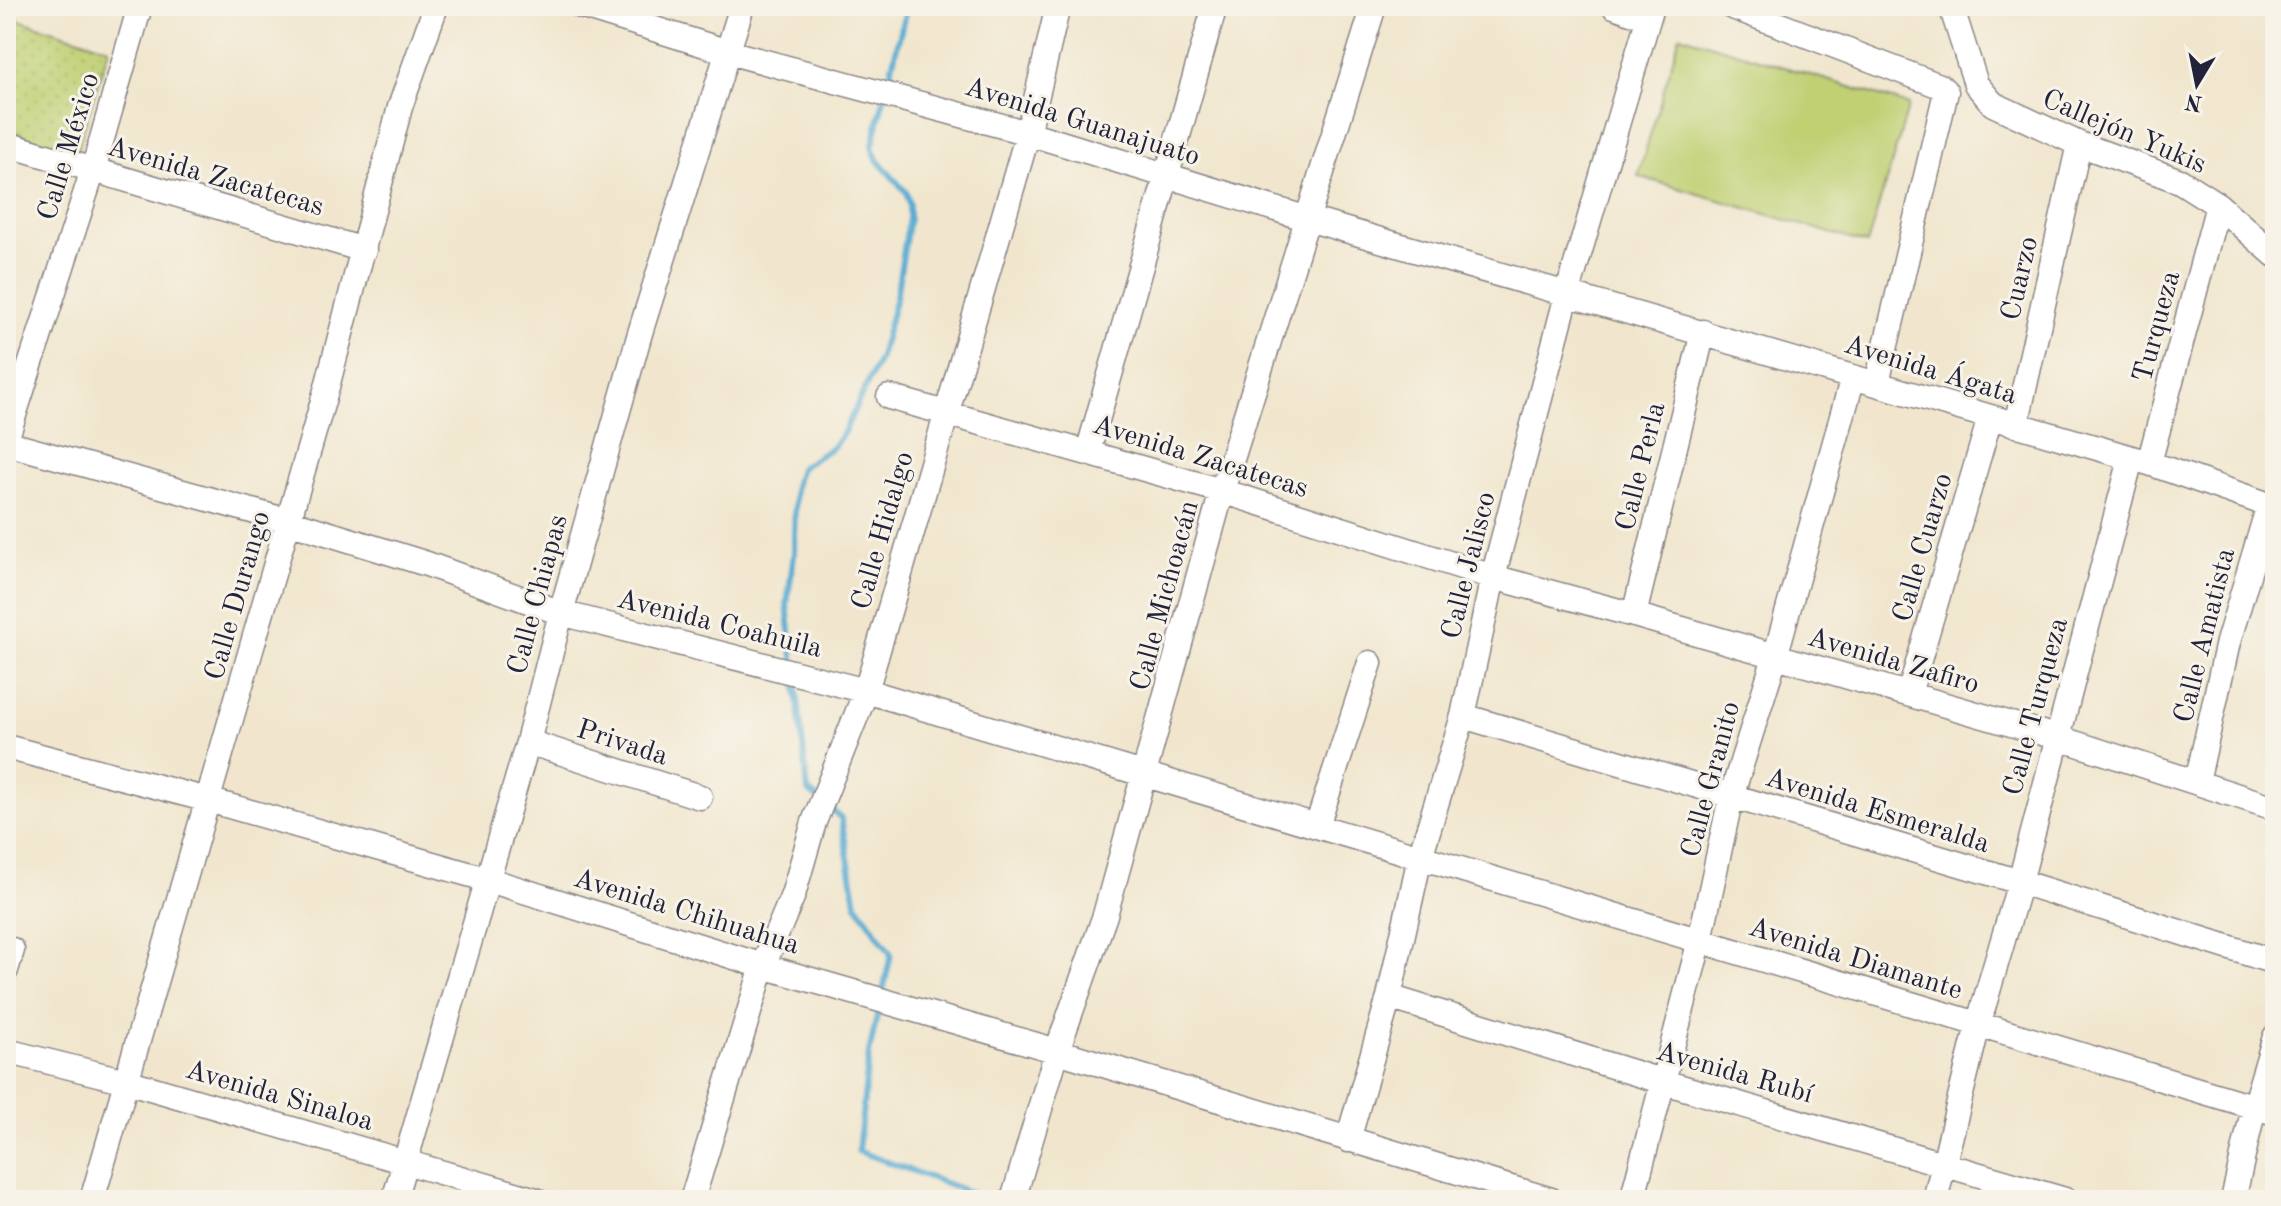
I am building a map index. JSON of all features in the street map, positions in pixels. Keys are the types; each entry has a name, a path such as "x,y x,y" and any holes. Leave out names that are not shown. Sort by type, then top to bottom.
{"street":[{"name":"Calle México","path":"6,442 93,170 140,6"},
{"name":"Calle Durango","path":"92,1200 288,521 364,250 400,107 436,6"},
{"name":"Avenida Guanajuato","path":"581,6 728,52 1028,133 1567,295"},
{"name":"Calle Chiapas","path":"394,1200 489,880 640,333 742,6"},
{"name":"Calle Hidalgo","path":"692,1200 763,966 793,895 814,822 866,691 1028,133 1058,6"},
{"path":"1088,452 1215,6"},
{"name":"Calle Michoacán","path":"1014,1196 1057,1051 1105,915 1222,491 1374,6"},
{"path":"1614,6 1650,12"},
{"path":"1730,6 1940,86 1946,92 1976,84 1951,6"},
{"name":"Calle Jalisco","path":"1348,1140 1389,997 1420,857 1463,716 1493,577 1567,295 1650,12"},
{"name":"Callejón Yukis","path":"1976,84 1993,104 2079,144 2180,181 2218,205 2275,255"},
{"name":"Calle Granito","path":"1632,1200 1700,940 1731,797 1865,380 1946,92"},
{"name":"Avenida Zacatecas","path":"6,144 364,250"},
{"name":"Cuarzo","path":"2016,425 2079,144"},
{"name":"Turqueza","path":"2140,461 2218,205"},
{"name":"Avenida Ágata","path":"1567,295 2140,461 2272,506"},
{"name":"Calle Perla","path":"1634,615 1703,332"},
{"name":"Avenida Zacatecas","path":"889,397 1222,491 1493,577"},
{"name":"Calle Cuarzo","path":"1909,694 1990,418"},
{"name":"Avenida Coahuila","path":"6,442 288,521 427,564 561,613 866,691 1420,857"},
{"name":"Calle Turqueza","path":"1935,1200 1978,1025 2020,882 2056,737 2140,461"},
{"name":"Calle Amatista","path":"2197,782 2228,642 2272,506"},
{"name":"Avenida Zafiro","path":"1493,577 2056,737 2275,808"},
{"path":"1317,826 1370,663"},
{"name":"Avenida Esmeralda","path":"1463,716 2020,882 2275,962"},
{"name":"Privada","path":"528,742 700,797"},
{"name":"Avenida Chihuahua","path":"6,747 208,800 489,880 763,966 1551,1200"},
{"name":"Avenida Diamante","path":"1420,857 2264,1110"},
{"name":"Avenida Rubí","path":"1389,997 2065,1200"},
{"path":"2233,1200 2264,1110 2275,1037"},
{"name":"Avenida Sinaloa","path":"6,1051 126,1081 536,1200"}],"green space":[{"path":"6,16 109,48 77,153 6,131"},
{"path":"1680,35 1909,105 1867,244 1638,176"}],"waterway":[{"path":"887,87 907,6"},
{"path":"794,666 787,604 794,555 795,487 800,468 833,447 844,432 880,357 896,297 909,218 906,192 878,161 872,148 884,98"},
{"path":"796,681 808,791 816,797"},
{"path":"828,807 841,818 856,903 891,954 882,996"},
{"path":"879,1007 869,1053 858,1151 991,1200"}]}
